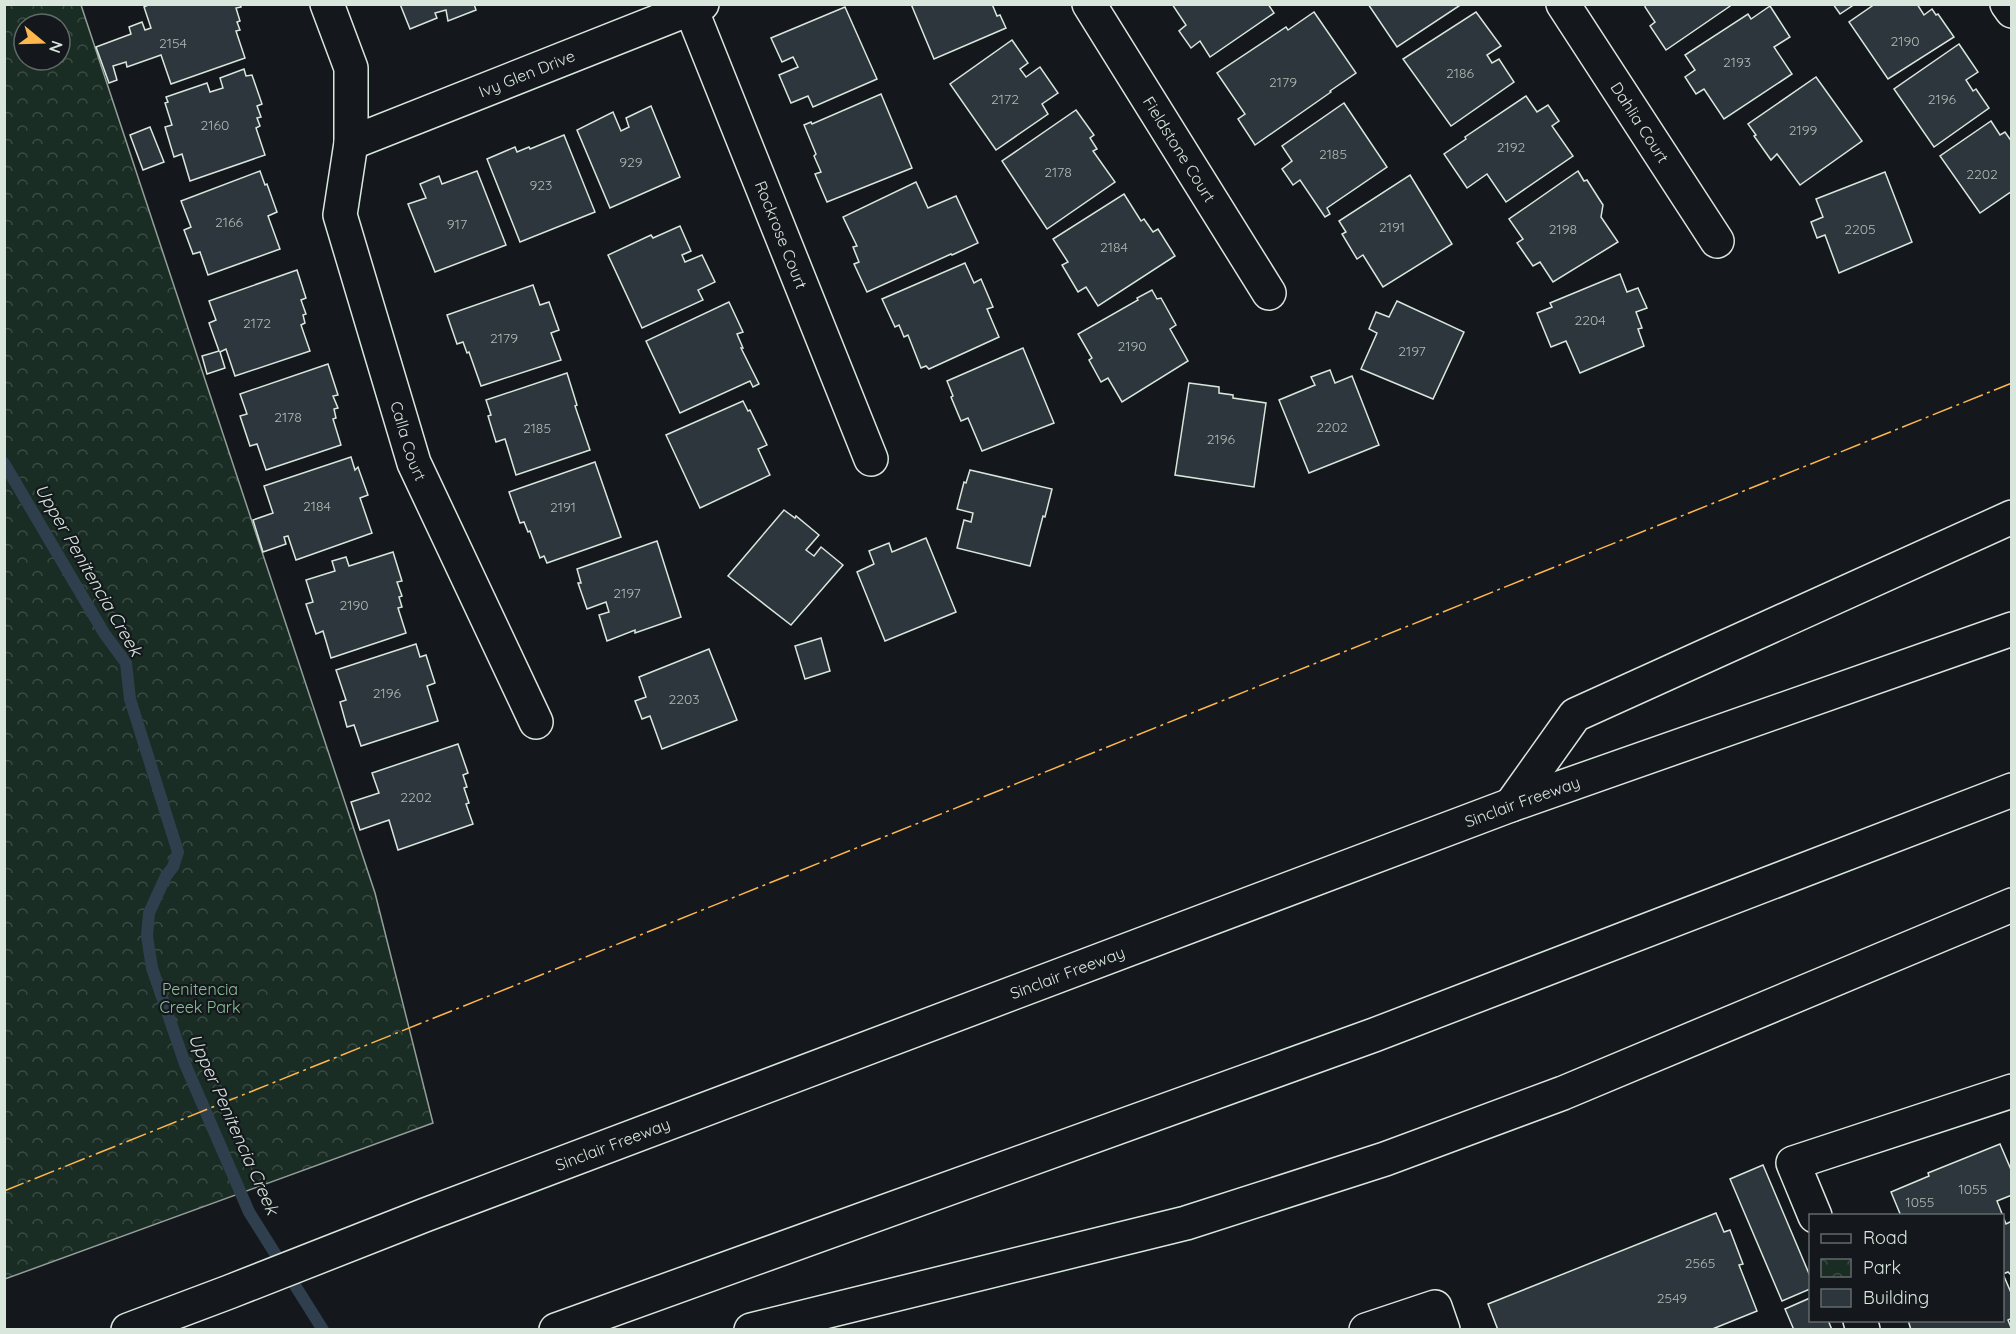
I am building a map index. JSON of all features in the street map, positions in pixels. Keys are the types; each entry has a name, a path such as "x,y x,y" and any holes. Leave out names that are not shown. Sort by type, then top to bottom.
{"main road":[{"name":"Calla Court","path":"327,4 351,68 351,143 340,215 414,463 536,722"},
{"name":"Fieldstone Court","path":"1089,4 1269,293"},
{"name":"Dahlia Court","path":"1563,4 1717,241"},
{"path":"2007,4 2012,12"},
{"name":"Ivy Glen Drive","path":"351,143 697,7"},
{"name":"Rockrose Court","path":"697,7 872,459"},
{"path":"1511,805 1575,715 2012,517"},
{"name":"Sinclair Freeway","path":"128,1329 1511,805 2012,630"},
{"path":"556,1329 1374,1035 2012,790"},
{"path":"751,1329 1186,1223 1385,1159 1563,1093 2012,905"},
{"path":"1963,926 2012,912"},
{"path":"1815,1214 1793,1163 2012,1091"},
{"path":"1366,1329 1439,1318"}],"green space":[{"name":"Penitencia Creek Park","path":"5,4 81,5 375,893 433,1123 5,1279"}],"building":[{"path":"150,4 240,4 241,7 236,8 240,30 236,31 245,58 171,84 161,55 127,67 126,62 113,66 117,80 109,83 96,47 131,34 129,27 142,22 145,30 151,28 144,7"},
{"path":"400,4 474,4 476,10 448,21 446,10 435,13 437,18 410,29"},
{"path":"911,4 992,4 1006,28 934,59"},
{"path":"1172,4 1268,4 1274,13 1210,57 1200,41 1191,48 1179,31 1186,25"},
{"path":"1368,4 1462,4 1397,47"},
{"path":"1646,4 1733,4 1666,50 1650,26 1655,22 1645,7"},
{"path":"1833,4 1855,4 1840,14"},
{"path":"1875,4 1917,4 1924,15 1932,9 1954,37 1888,79 1849,22"},
{"path":"1770,6 1790,37 1774,47 1792,74 1724,119 1704,89 1696,94 1685,77 1695,70 1685,55 1748,14 1751,19"},
{"path":"845,7 877,79 813,107 808,96 791,103 779,75 798,67 793,57 782,62 771,38"},
{"path":"1314,12 1356,73 1255,145 1238,119 1245,114 1217,73 1286,27 1288,30"},
{"path":"1476,12 1501,46 1487,55 1492,63 1499,59 1514,82 1451,126 1403,59"},
{"path":"1012,40 1028,63 1020,69 1026,77 1040,67 1058,93 1042,104 1048,114 996,150 950,84"},
{"path":"1959,44 1978,72 1966,80 1973,91 1976,89 1989,108 1934,147 1894,89"},
{"path":"244,69 246,76 252,75 262,104 257,106 261,117 257,118 260,126 256,128 265,155 190,181 182,154 174,157 165,127 172,125 165,103 168,102 166,97 207,83 210,92 223,88 220,78"},
{"path":"1816,77 1862,141 1800,185 1777,154 1771,160 1748,124"},
{"path":"881,94 912,168 827,202 815,174 821,172 804,125 811,122 812,124"},
{"path":"1526,96 1537,112 1548,105 1559,121 1552,126 1573,156 1506,202 1487,174 1467,188 1444,154"},
{"path":"1344,103 1387,167 1327,208 1330,214 1325,217 1300,180 1293,185 1282,169 1292,161 1282,146"},
{"path":"651,106 680,177 610,208 577,130 613,112 621,131 629,127 626,118"},
{"path":"1076,110 1094,135 1090,138 1097,149 1093,151 1115,182 1047,229 1002,161"},
{"path":"1991,121 2000,135 2005,132 2012,142 2012,191 1980,213 1940,156"},
{"path":"150,127 164,162 143,170 130,135"},
{"path":"564,135 595,212 520,242 487,159 515,147 517,152 529,147 530,149"},
{"path":"260,171 277,212 268,216 280,249 208,275 200,252 193,254 184,230 191,227 181,201"},
{"path":"477,171 506,245 435,272 408,204 426,198 420,184 439,176 442,184"},
{"path":"1578,171 1584,181 1587,180 1603,205 1601,217 1618,242 1553,282 1540,262 1533,266 1517,243 1523,239 1509,219"},
{"path":"1885,172 1912,242 1839,273 1825,235 1817,238 1811,222 1823,217 1816,199"},
{"path":"1410,175 1452,244 1383,287 1363,255 1357,259 1342,234 1346,232 1339,221"},
{"path":"916,182 928,208 956,196 978,243 867,292 854,264 859,262 853,247 857,246 843,217"},
{"path":"1124,194 1141,221 1144,219 1153,232 1158,229 1175,256 1098,306 1086,287 1078,292 1062,265 1068,262 1053,239"},
{"path":"680,226 691,251 682,255 685,262 702,255 715,282 698,290 703,300 642,328 608,255 651,235 653,238"},
{"path":"965,263 974,283 981,279 993,307 987,309 999,337 929,369 926,366 921,368 908,335 904,337 899,325 895,327 882,299"},
{"path":"297,270 306,298 301,300 306,314 303,315 305,323 301,325 310,351 235,376 226,349 220,352 225,368 207,374 202,356 219,351 209,323 216,320 209,301"},
{"path":"1620,274 1627,292 1638,288 1647,308 1636,312 1642,328 1638,329 1644,346 1580,373 1566,341 1551,347 1537,313 1552,307 1550,303"},
{"path":"533,285 540,305 549,302 559,330 551,333 561,360 481,386 469,352 467,353 463,342 457,344 447,315"},
{"path":"1152,290 1157,299 1161,298 1176,325 1170,329 1188,361 1122,402 1108,378 1101,382 1089,360 1092,358 1078,334"},
{"path":"1397,301 1464,332 1433,399 1361,369 1377,333 1369,329 1376,312 1389,317"},
{"path":"729,302 743,332 737,334 743,348 741,348 759,384 753,387 750,381 680,413 646,341"},
{"path":"1023,348 1054,423 982,451 968,418 961,421 947,381"},
{"path":"328,364 338,395 333,396 338,408 334,409 336,418 333,419 341,445 266,470 257,444 250,446 240,416 247,414 240,394"},
{"path":"1330,370 1335,383 1352,376 1379,445 1309,473 1279,400 1315,385 1311,377"},
{"path":"567,373 590,450 516,475 505,439 496,442 486,400"},
{"path":"1189,383 1219,387 1219,393 1233,395 1233,398 1266,403 1254,487 1175,475"},
{"path":"743,401 748,411 750,410 767,445 758,449 770,475 700,508 666,435"},
{"path":"351,457 355,470 358,467 368,495 360,498 372,533 296,560 288,536 284,537 286,544 263,552 253,520 273,513 264,486"},
{"path":"595,462 621,537 547,563 544,556 540,558 530,531 528,532 524,522 520,523 509,492"},
{"path":"970,470 1052,489 1030,566 957,548 964,520 971,522 973,513 957,509 964,482 966,483"},
{"path":"784,510 795,518 796,516 819,535 806,550 814,556 821,547 843,565 791,625 728,576"},
{"path":"926,538 956,612 885,641 857,572 874,564 869,551 889,543 892,552"},
{"path":"657,541 681,617 635,633 635,630 607,641 599,615 609,612 606,602 587,609 578,583 581,583 577,569"},
{"path":"393,552 402,581 397,582 402,596 399,597 402,607 398,608 406,633 331,658 323,631 316,634 306,604 313,602 306,580 335,571 332,561 346,557 349,566"},
{"path":"821,638 830,671 805,679 795,646"},
{"path":"416,644 420,657 426,655 435,683 427,686 438,721 361,746 354,725 347,727 340,702 346,700 336,670"},
{"path":"709,649 737,720 662,749 650,716 642,719 635,701 646,697 639,677"},
{"path":"458,744 468,773 463,775 467,787 464,788 469,803 466,804 473,824 398,850 389,820 360,830 351,802 379,793 372,773"},
{"path":"2000,1144 2012,1172 2012,1195 1997,1201 2002,1214 1900,1214 1891,1192 1929,1176 1928,1173"},
{"path":"1763,1165 1809,1274 1809,1289 1782,1301 1730,1179"},
{"path":"1716,1213 1724,1232 1730,1230 1743,1264 1739,1265 1757,1311 1710,1330 1498,1330 1488,1304"},
{"path":"2004,1219 2006,1224 2012,1221 2012,1276 2008,1272 2004,1274"},
{"path":"2004,1276 2012,1295 2012,1318 2008,1320 2012,1330 1911,1330 1909,1322 2004,1322"},
{"path":"1809,1298 1809,1322 1829,1322 1832,1330 1794,1330 1785,1309"}],"waterway":[{"name":"Upper Penitencia Creek","path":"4,463 104,633 126,663 130,699 178,852 173,867 166,876 149,913 147,936 152,968 185,1064 249,1212 323,1330"}],"power":[{"path":"4,1191 2012,383"}]}
